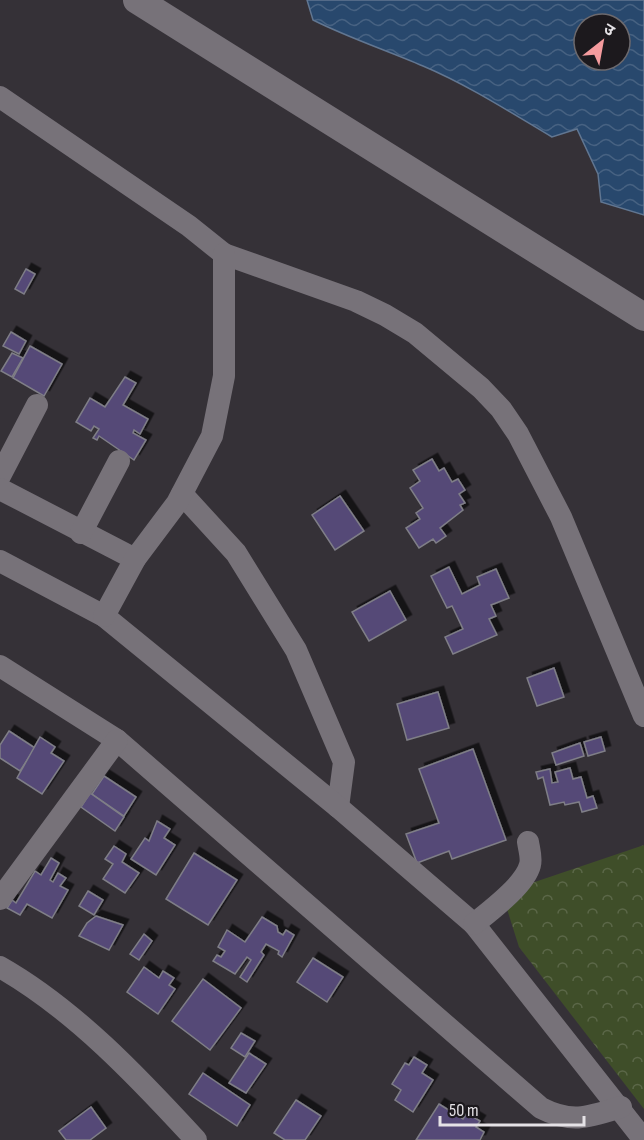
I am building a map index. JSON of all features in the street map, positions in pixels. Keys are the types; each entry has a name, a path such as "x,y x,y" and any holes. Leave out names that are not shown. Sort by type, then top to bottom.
{"street":[{"path":"138,0 644,317"},
{"path":"0,97 189,226 224,254 356,301 385,315 415,333 481,388 501,409 518,434 561,517 644,716"},
{"path":"104,616 135,559 182,494 212,436 224,376 224,254"},
{"path":"0,476 37,405"},
{"path":"81,533 119,461"},
{"path":"0,489 135,559"},
{"path":"182,494 236,553 296,650 344,762 338,807"},
{"path":"0,561 104,616 338,807 474,924 621,1107 644,1140"},
{"path":"0,666 117,740 541,1108 558,1117 585,1118 621,1107"},
{"path":"0,899 117,740"},
{"path":"474,924 505,898 528,872 531,863 528,842"},
{"path":"0,967 56,1005 73,1020 123,1065 196,1140"}],"green space":[{"path":"644,845 644,1109 519,947 507,909 520,887"}],"water":[{"path":"307,0 644,0 644,215 601,202 598,174 577,129 552,137 440,73 313,20"}],"building":[{"path":"26,269 35,274 24,294 15,289"},
{"path":"11,332 26,341 19,354 3,346"},
{"path":"30,346 62,364 44,396 13,378"},
{"path":"12,353 23,358 12,377 1,371"},
{"path":"125,377 136,383 123,405 148,419 140,434 134,430 133,433 146,440 134,460 99,436 97,440 93,438 99,429 94,426 91,431 76,422 90,398 105,407"},
{"path":"432,459 439,471 444,468 452,482 458,479 465,490 459,494 465,503 460,505 463,510 440,528 446,536 436,543 433,539 419,548 406,528 420,519 416,513 423,508 410,488 420,481 413,470"},
{"path":"340,496 364,531 335,550 312,515"},
{"path":"449,567 462,594 480,585 477,577 496,569 509,598 491,605 496,616 489,619 497,635 453,654 445,637 463,629 452,606 447,608 431,576"},
{"path":"390,591 406,620 369,641 352,612"},
{"path":"554,668 564,697 537,706 527,678"},
{"path":"438,692 449,728 407,740 397,704"},
{"path":"9,731 35,748 20,771 0,758 0,745"},
{"path":"40,737 55,747 51,753 64,761 42,794 17,778"},
{"path":"601,737 605,751 588,756 584,742"},
{"path":"580,743 584,756 556,765 552,753"},
{"path":"473,749 506,840 452,859 449,851 417,863 406,834 439,823 419,769"},
{"path":"570,768 573,779 581,777 587,798 593,796 597,808 582,812 579,802 550,805 543,777 538,779 536,772 550,769 552,783 558,782 555,772"},
{"path":"104,776 136,797 124,816 92,794"},
{"path":"90,793 124,817 115,831 81,807"},
{"path":"157,821 170,829 164,838 175,845 156,875 131,859 145,838 149,841"},
{"path":"114,846 126,854 122,862 139,873 125,893 103,879 113,864 105,859"},
{"path":"194,853 237,880 208,925 166,899"},
{"path":"51,858 59,863 50,880 53,882 58,873 66,878 60,886 68,890 52,918 27,904 20,915 7,908 12,900 16,903 35,871 41,875"},
{"path":"88,891 103,900 94,915 79,906"},
{"path":"96,916 123,925 109,950 79,936 87,923"},
{"path":"262,917 277,926 278,932 283,935 286,930 294,935 282,957 278,954 279,951 266,944 261,952 264,955 247,982 240,977 251,960 247,957 235,974 213,961 217,955 221,957 225,951 218,947 227,930 245,942"},
{"path":"144,934 152,941 139,960 130,954"},
{"path":"313,958 343,977 327,1002 297,982"},
{"path":"144,967 159,978 163,971 174,978 169,985 175,989 158,1014 127,992"},
{"path":"203,979 241,1008 210,1050 172,1021"},
{"path":"241,1033 255,1041 245,1057 231,1048"},
{"path":"249,1053 266,1064 246,1093 229,1083"},
{"path":"414,1057 427,1065 422,1073 433,1080 413,1112 395,1100 401,1090 392,1084 405,1063 409,1065"},
{"path":"203,1073 250,1105 237,1126 189,1094"},
{"path":"296,1100 321,1116 305,1140 285,1140 274,1133"},
{"path":"439,1104 463,1119 467,1113 480,1121 476,1127 484,1132 480,1140 416,1140"},
{"path":"91,1107 106,1128 90,1140 66,1140 59,1131"}]}
